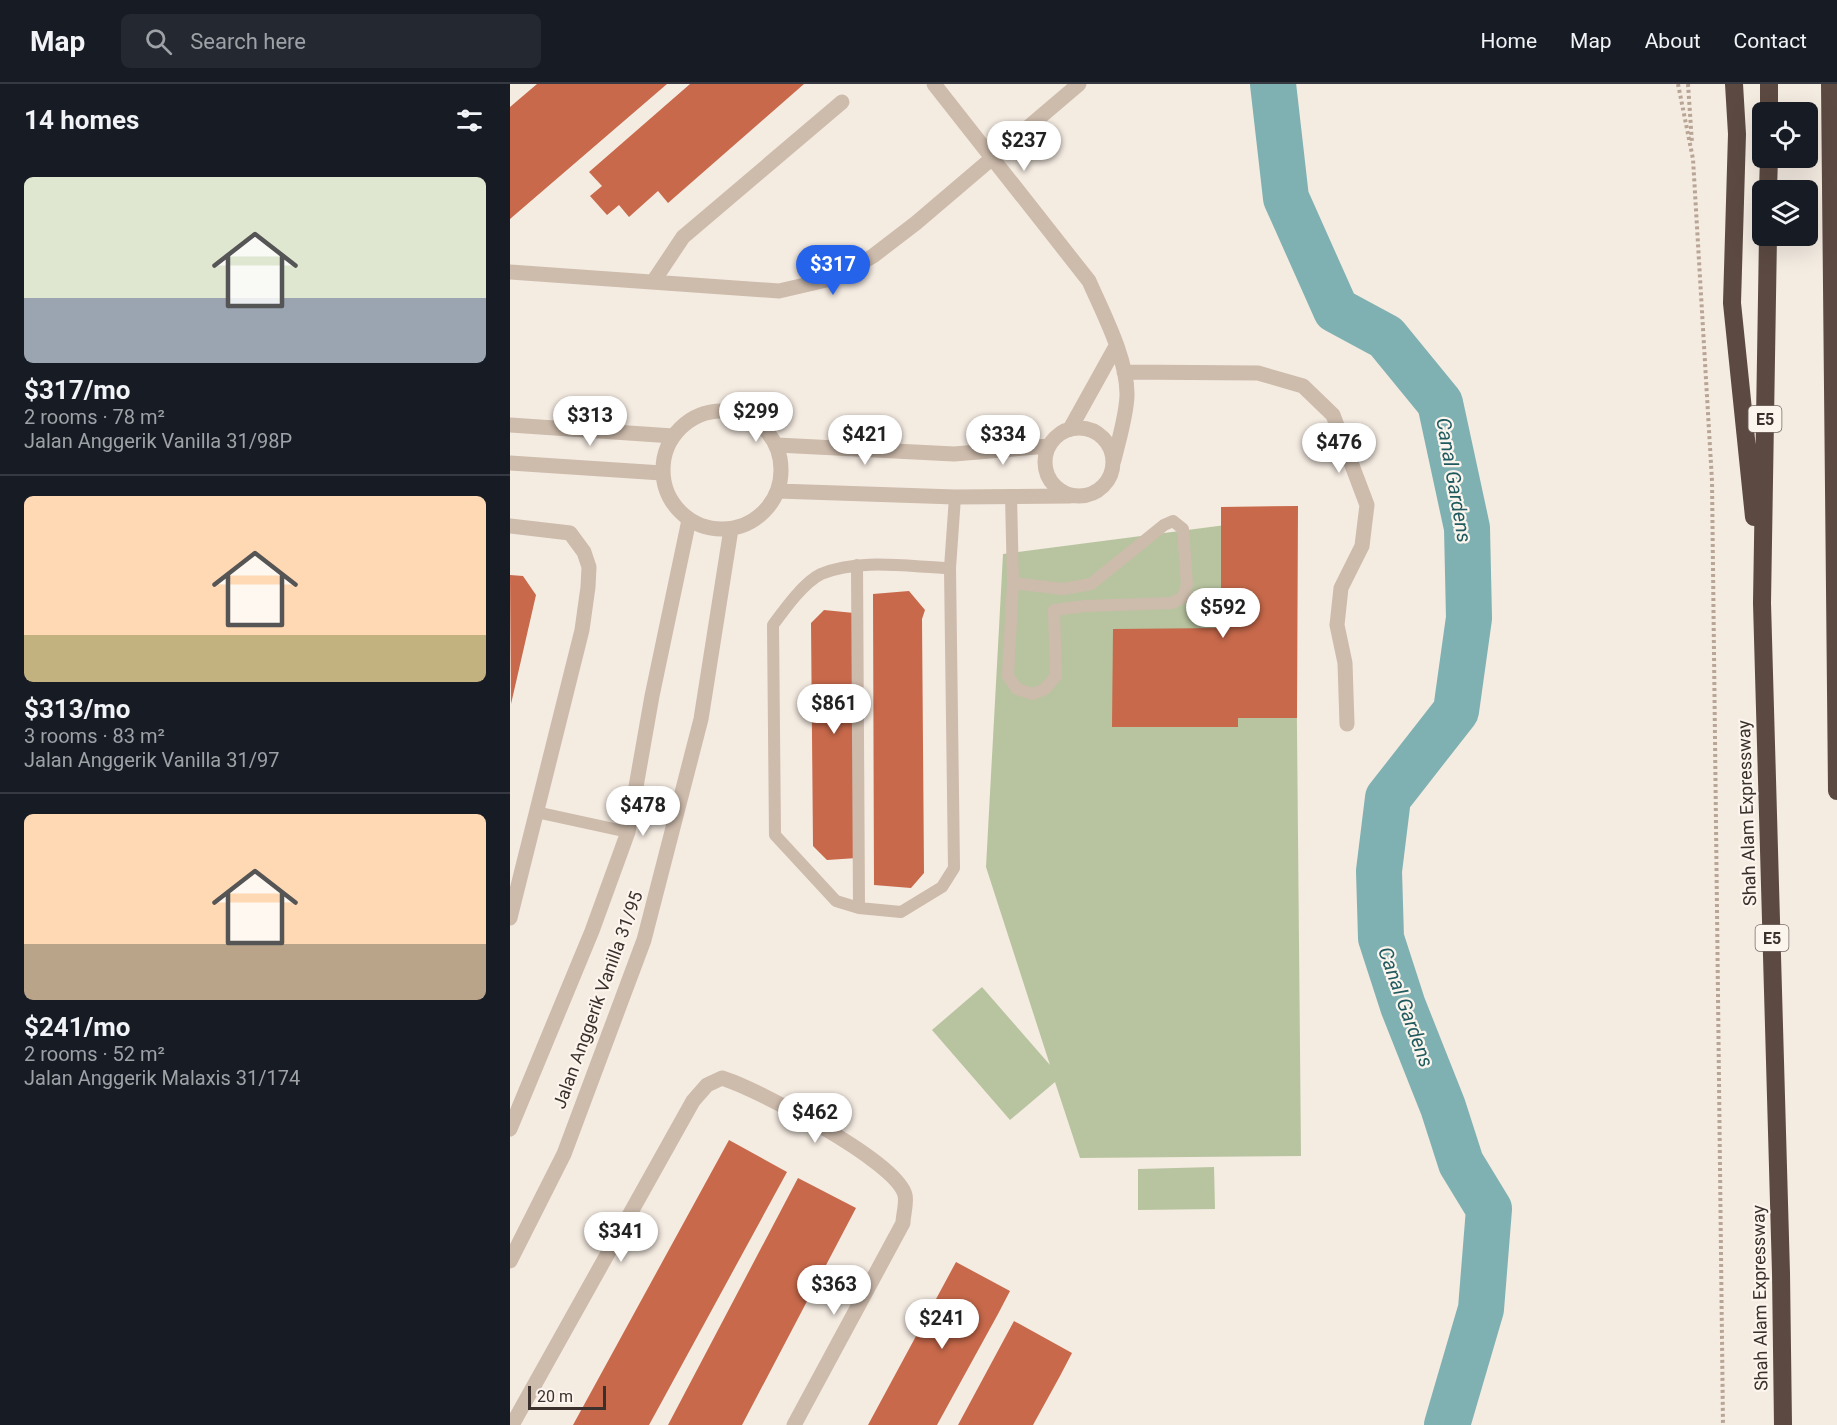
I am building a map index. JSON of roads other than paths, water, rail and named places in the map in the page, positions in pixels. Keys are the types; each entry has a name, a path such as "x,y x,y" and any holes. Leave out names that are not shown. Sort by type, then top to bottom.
{"highway":[{"path":"1734,84 1737,134 1732,303 1762,603"},
{"path":"1769,84 1769,102"},
{"path":"1830,84 1837,791"},
{"name":"Shah Alam Expressway","path":"1768,246 1762,603 1781,1273 1783,1425"}],"street":[{"path":"778,490 955,497 1011,495 1081,497 1101,489 1108,481 1126,404 1124,372 1105,317 1089,281 934,84"},
{"path":"510,272 779,291 835,278 873,256 916,223 1079,84"},
{"path":"654,282 683,237 842,102"},
{"path":"1070,429 1115,348"},
{"path":"1124,372 1258,373 1303,386 1332,414 1367,504 1362,546 1341,588 1337,625 1345,663 1347,724"},
{"path":"719,410 737,412 753,419 767,430 777,445 781,460 778,490 771,504 760,516 731,529 702,526 689,520 675,507 666,491 662,473 667,447 673,436 685,423 701,414 719,410"},
{"path":"510,425 673,436"},
{"path":"1070,496 1060,492 1047,476 1045,455 1054,438 1070,429 1082,428 1094,431 1111,447 1114,460"},
{"path":"777,445 954,454 1049,446"},
{"path":"510,463 662,473"},
{"name":"Jalan Anggerik Vanilla 31/95","path":"510,1129 592,932 628,832 652,696 689,520"},
{"path":"510,526 570,533 584,552 589,567 582,630 510,918"},
{"name":"Jalan Anggerik Vanilla 31/95","path":"510,1261 564,1154 644,940 701,719 731,529"},
{"path":"512,1425 693,1101 707,1085 722,1078 745,1085 867,1154 891,1173 906,1196 903,1223 794,1425"}],"lane":[{"path":"1011,495 1013,583 1007,659 1008,676 1017,689 1033,694 1046,689 1056,676 1054,588"},
{"path":"950,568 857,565 819,575 790,601 773,625 775,836 836,901 859,908 901,912 942,887 954,867 950,568 955,497"},
{"path":"1013,583 1054,588 1091,584 1164,525 1173,521 1183,529 1187,585 1183,597 1172,603 1085,606 1054,610"},
{"path":"857,565 859,908"},
{"path":"536,812 628,832"}],"waterway":[{"name":"Canal Gardens","path":"1273,84 1286,198 1336,310 1386,337 1440,403 1467,528 1469,618 1456,711 1388,798 1379,871 1381,938 1403,1006 1443,1107 1461,1163 1489,1209 1481,1309 1447,1425"}]}
